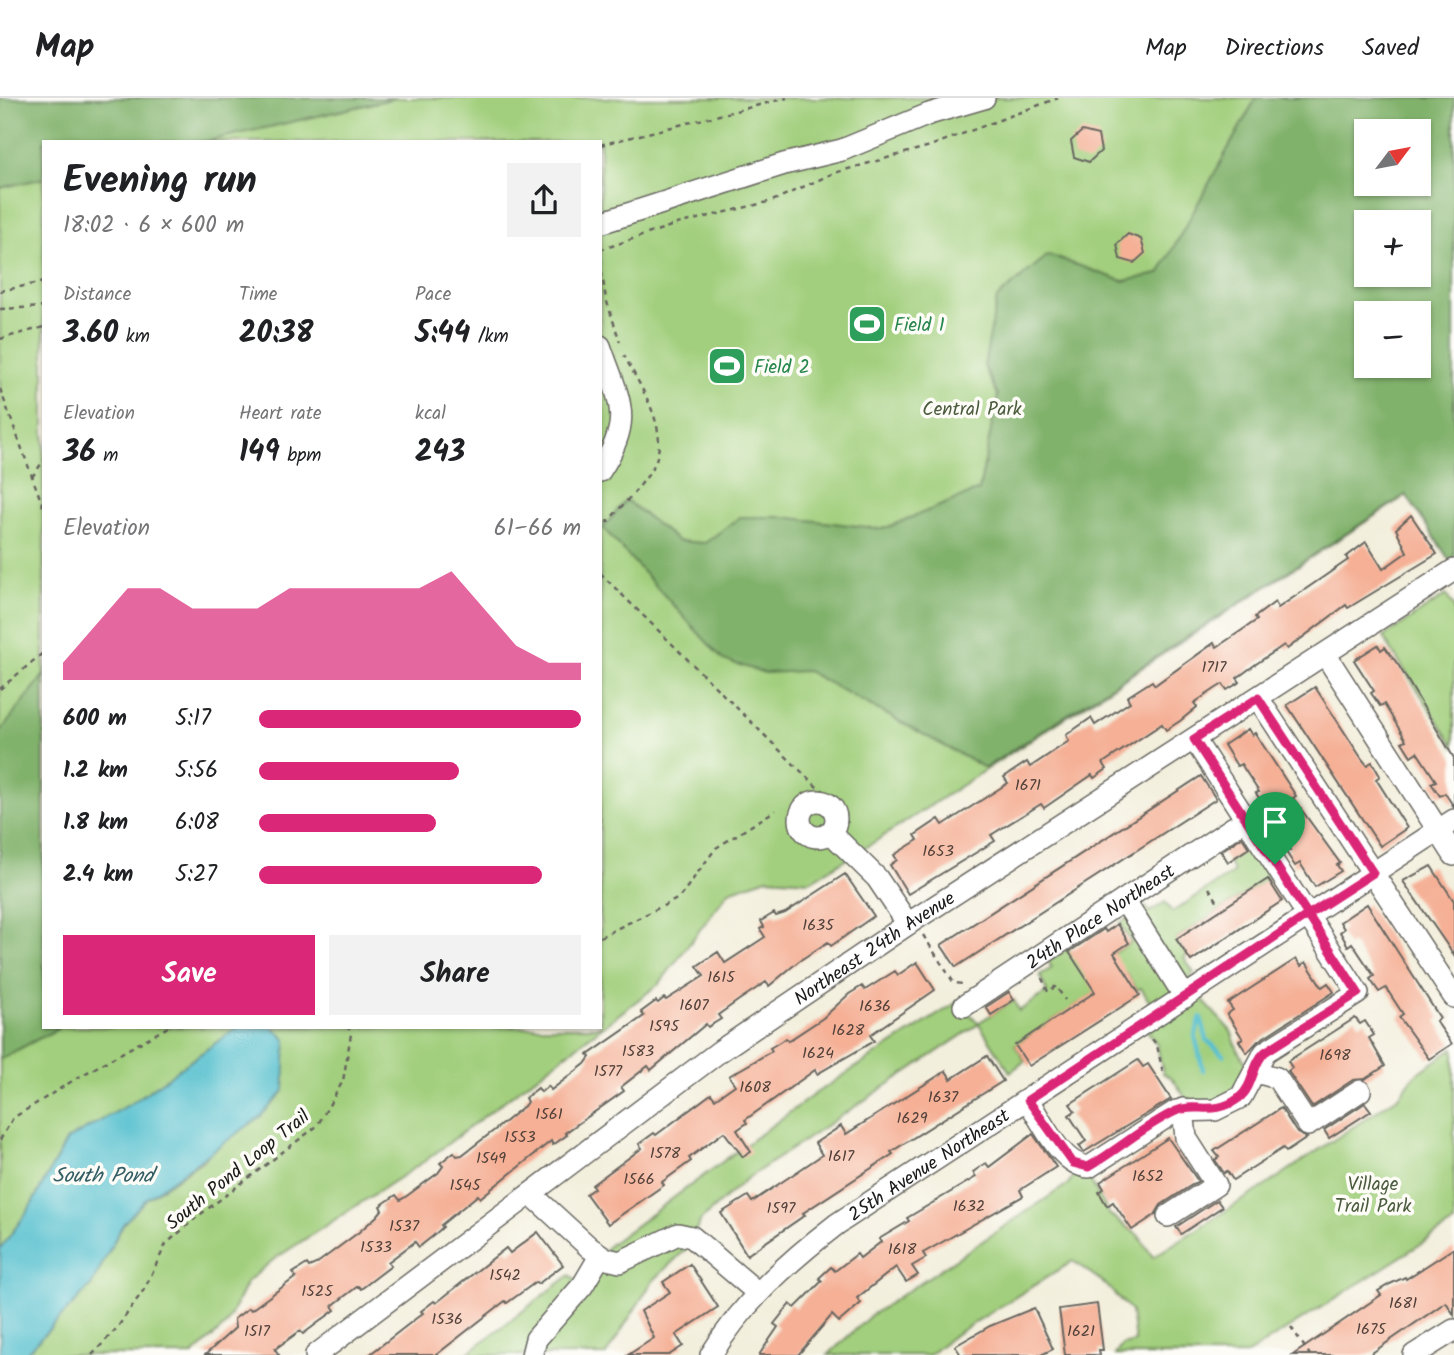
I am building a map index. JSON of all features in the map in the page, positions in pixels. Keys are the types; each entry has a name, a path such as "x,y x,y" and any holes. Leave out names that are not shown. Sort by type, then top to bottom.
{"street":[{"path":"602,222 764,170 842,150 929,114 984,98"},
{"path":"602,353 622,419 615,448 602,468"},
{"name":"Northeast 24th Avenue","path":"316,1355 720,1051 916,929 1194,739 1454,570"},
{"path":"1325,654 1446,825 1454,855"},
{"path":"1258,698 1454,997"},
{"path":"1028,1100 1066,1156 1080,1167 1096,1163 1182,1109 1215,1110 1241,1097 1256,1072 1260,1056 1358,993 1194,739"},
{"name":"25th Avenue Northeast","path":"710,1355 758,1293 801,1251 837,1224 1446,825"},
{"name":"24th Place Northeast","path":"963,995 1034,959 1234,827"},
{"path":"840,833 916,929"},
{"path":"1124,900 1185,997"},
{"path":"1256,1072 1277,1078 1308,1125 1360,1091"},
{"path":"1168,1216 1216,1185 1186,1138 1182,1109"},
{"path":"531,1194 600,1255 621,1262 667,1237 678,1234 692,1237 758,1293"},
{"path":"532,1355 536,1339 583,1285 600,1255"},
{"path":"1415,1355 1454,1330"}],"path":[{"path":"767,103 771,98"},
{"path":"602,144 787,98"},
{"path":"602,249 677,224 772,201 834,173 930,146 1058,98"},
{"path":"602,274 606,299 624,354 653,415 659,437 656,461 650,473 602,529"},
{"path":"0,291 42,282"},
{"path":"0,309 42,307"},
{"path":"0,339 42,328"},
{"path":"0,389 42,504"},
{"path":"32,477 42,463"},
{"path":"602,575 817,787 838,799 847,816 840,833"},
{"path":"0,689 42,654"},
{"path":"602,936 679,898 716,848 776,810"},
{"path":"1209,888 1217,902"},
{"path":"916,929 963,995"},
{"path":"1034,959 1048,992 1056,986 1065,1000"},
{"path":"0,1140 13,1118 76,1078 164,1029"},
{"name":"South Pond Loop Trail","path":"92,1355 117,1328 145,1288 166,1244 317,1126 343,1081 351,1034 349,1029"},
{"path":"1152,1039 1157,1045 1163,1073"},
{"path":"1291,1327 1310,1355"}],"green space":[{"path":"0,98 396,98 212,140 42,140 42,178 0,188"},
{"name":"Central Park","path":"396,98 1454,98 1430,301 1354,301 1354,378 1421,378 1407,495 873,843 810,881 767,878 729,891 659,984 602,1027 602,140 212,140"},
{"path":"1256,98 1454,98 1454,567 1406,495 985,768 807,671 765,673 723,660 603,528 626,500 678,541 705,543 740,517 783,517 883,529 979,490 998,395 984,366 997,298 1048,255 1123,281 1159,274"},
{"path":"42,178 42,1029 235,1029 132,1103 67,1140 28,1211 0,1249 0,188"},
{"path":"1446,595 1454,607 1454,746 1383,637"},
{"path":"42,678 42,1029 57,1029 0,1059 0,732"},
{"path":"1260,841 1282,894 1279,896 1268,879 1176,939 1187,956 1184,958 1194,973 1190,976 1206,1004 1231,1031 1239,1053 1255,1075 1248,1088 1194,1110 1172,1078 1163,1073 1157,1045 1143,1024 1157,1014 1141,988 1137,990 1126,973 1015,1045 1025,1061 1010,1072 979,1024 745,1180 701,1220 686,1249 652,1282 606,1355 465,1355 570,1275 582,1285 608,1246 816,1093 959,1001 978,1023 1014,1000 1019,1011 1047,992 1040,975 1052,968 1048,961 1068,948 1084,973 1131,942 1120,923 1146,907 1150,912 1165,902 1172,912 1234,872 1228,862"},
{"name":"Central Park","path":"275,1029 600,1029 425,1161 273,1260 247,1282 226,1325 193,1355 24,1355 91,1286 123,1224 146,1199 205,1159 286,1040"},
{"name":"Village Trail Park","path":"1454,1048 1454,1223 1246,1355 1115,1355 1122,1345 1135,1342 1131,1311 1103,1282 1073,1261 950,1338 929,1355 828,1355 870,1316 1068,1184 1080,1166 1089,1167 1090,1180 1109,1214 1138,1235 1153,1257 1399,1096 1414,1076"}],"water":[{"name":"South Pond","path":"235,1029 275,1029 286,1040 284,1091 260,1117 146,1199 123,1224 91,1286 24,1355 0,1355 0,1249 28,1211 67,1140 132,1103"}],"building":[{"path":"1082,131 1098,135 1101,151 1089,162 1074,157 1071,141"},
{"path":"1128,234 1141,239 1145,253 1134,263 1120,259 1117,244"},
{"path":"1411,515 1437,554 1348,608 1346,605 1287,649 1284,645 1237,678 1240,682 1227,690 1223,684 1215,689 1194,703 1197,707 1180,721 1166,730 1162,724 1103,763 1107,769 1094,778 1092,775 1044,808 1041,804 991,835 995,841 908,894 890,865 897,860 894,855 918,840 915,835 939,819 943,825 1008,783 1004,777 1027,762 1030,767 1069,741 1066,735 1091,718 1095,725 1130,702 1127,697 1152,681 1155,685 1214,643 1217,647 1257,620 1255,617 1275,602 1278,608 1348,560 1346,557 1366,542 1383,569 1407,552 1396,529"},
{"path":"1378,645 1381,650 1385,647 1399,666 1454,758 1454,807 1445,793 1440,796 1431,783 1436,781 1417,752 1411,756 1402,742 1406,740 1384,704 1380,706 1371,693 1374,691 1354,660"},
{"path":"1315,687 1362,759 1367,765 1372,762 1380,776 1376,779 1407,828 1380,846 1287,705"},
{"path":"1248,729 1252,735 1255,733 1296,796 1293,798 1340,863 1337,865 1341,871 1315,887 1300,863 1295,866 1286,852 1290,850 1286,843 1268,815 1264,817 1255,803 1260,800 1256,793 1259,792 1241,764 1237,766 1224,745"},
{"path":"1201,776 1216,799 956,967 941,945"},
{"path":"1242,837 1249,848 1228,862 1221,851"},
{"path":"1431,866 1454,901 1454,955 1403,881"},
{"path":"845,874 874,916 831,946 828,942 799,961 769,986 766,982 739,1000 718,1015 721,1019 708,1027 706,1024 651,1070 648,1066 621,1087 624,1091 565,1133 567,1135 553,1145 551,1141 480,1198 478,1195 419,1247 415,1242 388,1262 391,1266 361,1289 358,1286 332,1306 335,1310 303,1334 300,1331 275,1349 279,1355 205,1355 235,1328 234,1319 296,1277 293,1273 307,1264 309,1267 316,1264 359,1232 382,1210 380,1206 396,1195 400,1200 404,1198 438,1173 443,1166 440,1163 454,1152 457,1156 462,1155 496,1129 524,1106 527,1102 525,1098 538,1088 541,1092 548,1086 551,1090 585,1064 590,1057 588,1055 644,1016 641,1012 656,1001 658,1003 664,998 666,1000 704,976 697,966 718,952 725,963 765,937 760,929 764,927 761,921 774,913 776,916 785,913"},
{"path":"1268,879 1282,901 1191,961 1176,939"},
{"path":"1367,904 1440,1018 1436,1021 1452,1044 1429,1059 1399,1017 1403,1014 1386,988 1379,992 1370,979 1374,976 1352,943 1348,946 1340,932 1344,929 1340,922"},
{"path":"1117,924 1129,943 1114,953 1140,995 1029,1066 1015,1045 1095,992 1069,952 1104,929 1106,932"},
{"path":"1296,959 1301,966 1306,962 1322,987 1328,983 1334,992 1258,1041 1247,1053 1239,1041 1243,1039 1227,1014 1233,1010 1228,1003"},
{"path":"917,962 935,990 870,1035 874,1041 817,1074 815,1070 745,1120 747,1123 737,1130 751,1152 743,1157 724,1132 689,1158 691,1161 662,1182 664,1185 608,1224 586,1194 594,1188 592,1185 642,1148 639,1144 654,1133 656,1135 711,1094 715,1099 735,1085 729,1076 772,1051 770,1048 786,1038 788,1041 823,1018 849,994 862,986 865,990 895,971 898,975"},
{"path":"1009,992 1014,1000 991,1015 986,1007"},
{"path":"1355,1018 1360,1024 1365,1021 1374,1035 1369,1038 1385,1066 1365,1079 1353,1080 1312,1107 1288,1071 1292,1068 1288,1061"},
{"path":"987,1056 1003,1081 891,1152 893,1154 803,1213 805,1215 747,1255 721,1213 748,1196 752,1202 822,1155 815,1143 841,1126 846,1134 946,1071 951,1079"},
{"path":"1138,1060 1143,1067 1148,1064 1171,1099 1084,1152 1079,1146 1086,1141 1069,1115 1075,1111 1070,1104"},
{"path":"1365,1103 1371,1111 1329,1138 1324,1130"},
{"path":"1281,1108 1297,1133 1307,1138 1286,1152 1283,1148 1233,1180 1215,1160 1219,1157 1214,1151"},
{"path":"1033,1134 1056,1167 1020,1190 1023,1196 923,1253 926,1258 912,1266 918,1275 906,1282 896,1267 857,1298 861,1303 839,1322 832,1315 798,1355 759,1355 778,1327 774,1324 790,1304 795,1308 822,1281 819,1278 831,1267 835,1271 857,1254 860,1258 881,1242 879,1239 909,1221 907,1218 976,1177 973,1172 986,1163 989,1167"},
{"path":"1168,1138 1198,1181 1161,1205 1155,1215 1132,1230 1113,1202 1107,1206 1099,1192 1104,1189 1100,1182"},
{"path":"1217,1200 1222,1207 1181,1234 1176,1227"},
{"path":"538,1232 563,1265 538,1284 536,1282 507,1303 505,1301 436,1355 369,1355 423,1313 421,1311 434,1301 436,1303 506,1248 510,1253"},
{"path":"1454,1248 1454,1315 1446,1302 1369,1355 1293,1355 1381,1295 1378,1291 1405,1277 1406,1279"},
{"path":"690,1264 718,1307 676,1335 683,1346 669,1355 628,1355 654,1338 641,1311 670,1292 663,1282"},
{"path":"1097,1304 1103,1350 1099,1350 1100,1355 1065,1355 1059,1309"},
{"path":"1034,1308 1053,1349 1041,1355 961,1355 955,1346 990,1326"}],"waterway":[{"path":"1201,1017 1195,1036 1203,1070"},
{"path":"1201,1018 1207,1040 1223,1055"}],"place":[{"name":"Field 1","path":"867,324"},
{"name":"Field 2","path":"727,366"}],"route":[{"path":"1275,864 1194,739 1258,698 1373,873 1308,915 1358,993 1260,1056 1248,1088 1241,1097 1228,1105 1215,1110 1176,1111 1088,1167 1073,1163 1028,1100 1308,915 1275,864"}]}
